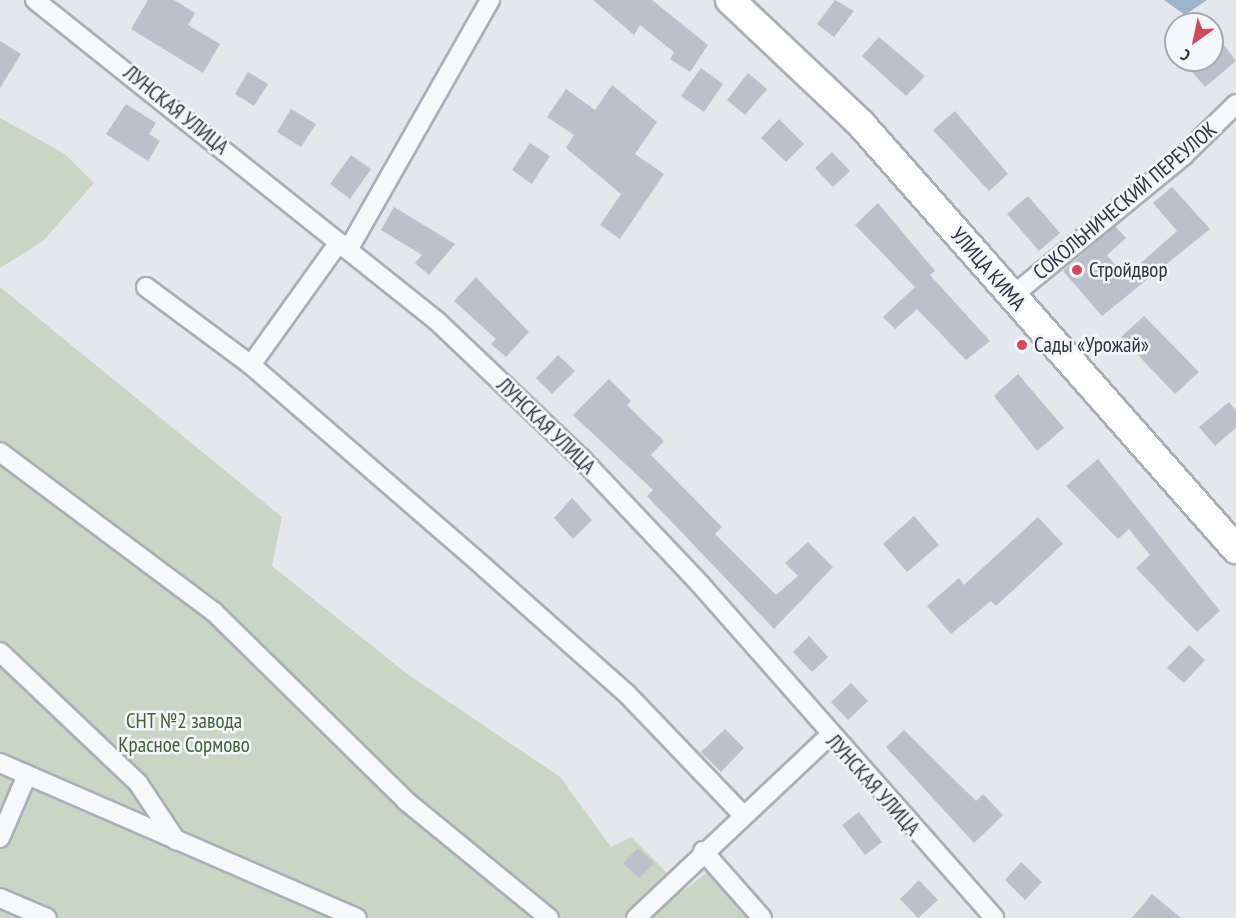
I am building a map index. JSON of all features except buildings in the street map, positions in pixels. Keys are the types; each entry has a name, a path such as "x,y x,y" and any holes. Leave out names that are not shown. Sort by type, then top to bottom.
{"main road":[{"name":"УЛИЦА КИМА","path":"730,0 861,124 1236,549"}],"street":[{"name":"ЛУНСКАЯ УЛИЦА","path":"34,0 437,321 581,458 700,584 829,736 994,918"},
{"path":"251,365 343,246 490,0"},
{"name":"СОКОЛЬНИЧЕСКИЙ ПЕРЕУЛОК","path":"1012,296 1185,155 1236,104"},
{"path":"146,287 251,365 626,693 744,816"},
{"path":"0,452 214,612 406,801 549,918"},
{"path":"0,652 138,783 176,840"},
{"path":"636,918 703,851 829,736"},
{"path":"0,763 357,918"},
{"path":"0,838 27,775"},
{"path":"703,851 762,918"},
{"path":"0,898 47,918"}],"green space":[{"path":"0,118 65,154 94,183 43,241 0,268"},
{"name":"СНТ №2 завода Красное Сормово","path":"0,287 282,517 272,566 406,673 560,777 611,847 631,837 684,890 720,863 768,918 0,918"}],"water":[{"path":"1164,0 1207,0 1189,12 1181,12"}],"place":[{"name":"Стройдвор","path":"1077,270"},
{"name":"Сады «Урожай»","path":"1022,345"}]}
